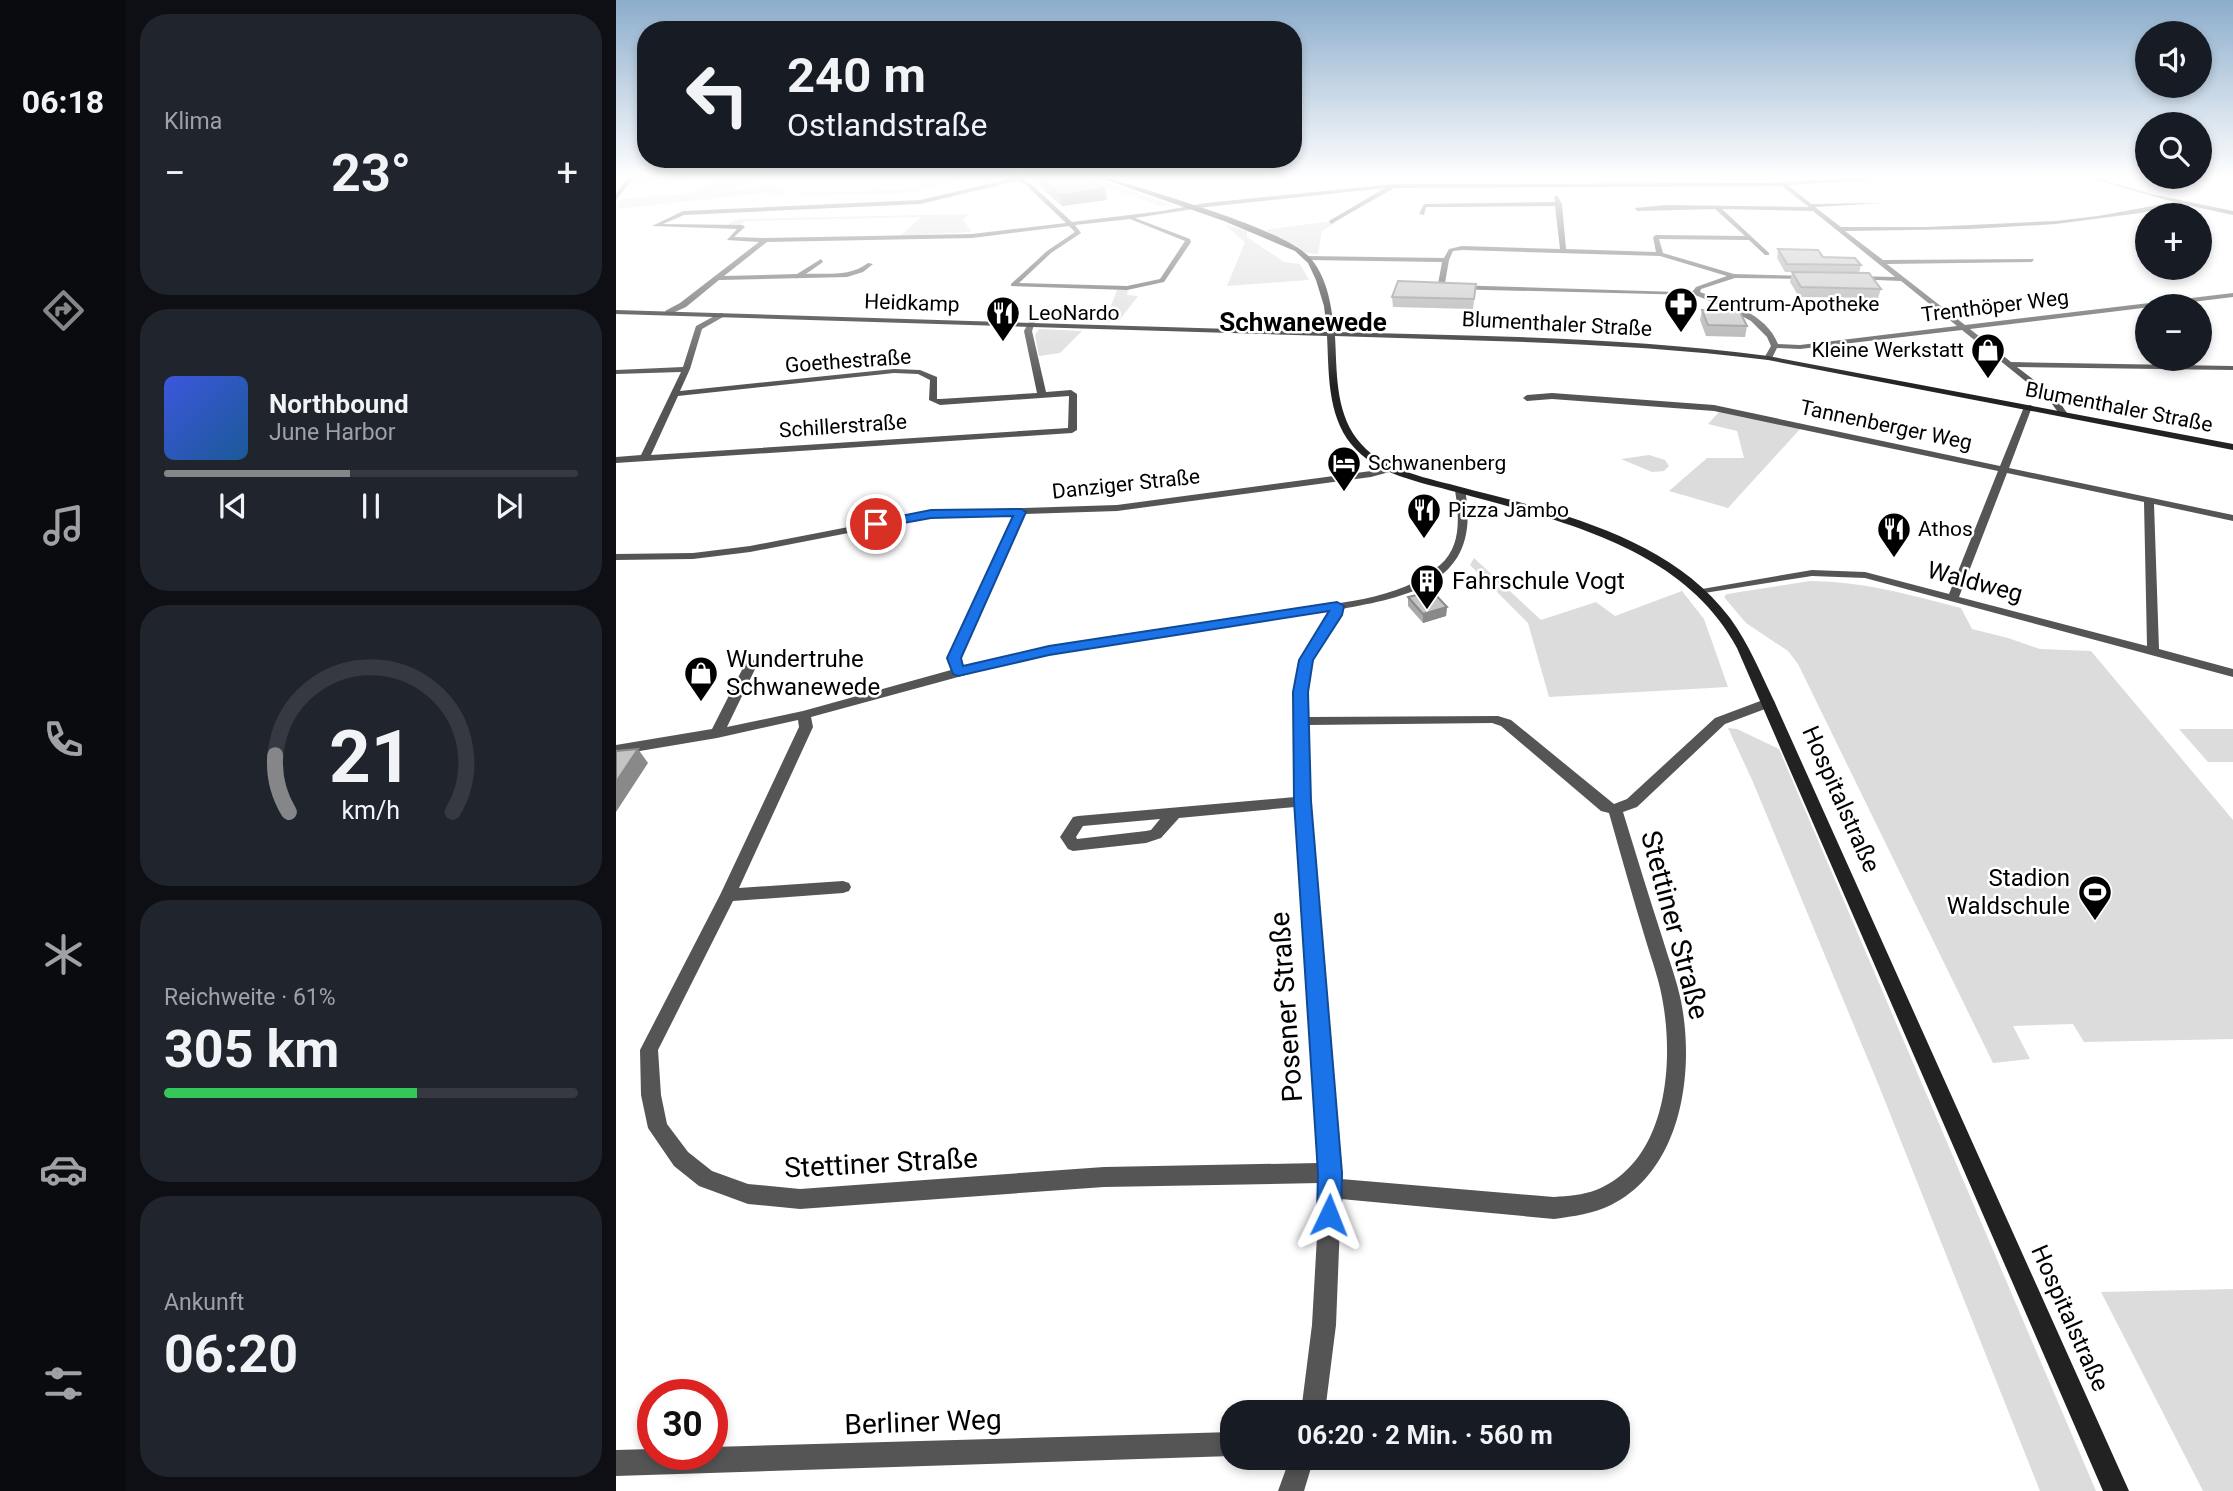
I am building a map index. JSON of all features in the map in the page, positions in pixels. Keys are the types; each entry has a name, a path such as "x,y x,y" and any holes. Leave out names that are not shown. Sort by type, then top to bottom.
{"main road":[{"path":"1284,246 1307,257"},
{"name":"Hospitalstraße","path":"1307,257 1326,295 1332,334 1334,398 1338,416 1347,435 1359,449 1390,469 1624,542 1674,569 1702,592 1726,620 1768,703 2116,1491"},
{"name":"Heidkamp","path":"616,312 1332,334"},
{"name":"Blumenthaler Straße","path":"1332,334 1629,344 1768,358 2233,447"}],"street":[{"path":"668,313 683,305 758,246"},
{"path":"1059,246 1013,285 1128,288 1163,281 1185,246"},
{"path":"1563,246 1563,251"},
{"path":"1658,246 1660,254"},
{"path":"1759,246 1767,254"},
{"path":"1863,246 2057,402 2063,414"},
{"path":"1768,358 1775,346 1771,334 1761,325 1721,303 1696,293 1449,287 1441,284 1446,260 1451,250 1462,248 1660,254 1734,276 1823,277"},
{"path":"1307,257 1446,260"},
{"path":"1884,262 2032,260"},
{"path":"800,275 821,261"},
{"path":"716,278 846,275 870,264"},
{"path":"1696,293 1698,288 1734,276"},
{"path":"1844,278 1905,279"},
{"name":"Trenthöper Weg","path":"1775,346 1800,347 2233,295"},
{"path":"645,458 686,369 699,328 720,315"},
{"path":"1032,324 1028,331 1042,395"},
{"path":"2010,364 2233,368"},
{"path":"616,372 686,369"},
{"name":"Goethestraße","path":"675,394 894,371 920,372 934,379 933,400 940,402 1042,395"},
{"name":"Schillerstraße","path":"616,460 1072,430 1072,393 1042,395"},
{"name":"Tannenberger Weg","path":"1527,398 1552,396 1714,408 2233,519"},
{"path":"1953,598 2006,469 2028,407"},
{"name":"Danziger Straße","path":"616,556 680,556 750,549 931,514 1117,508 1371,474 1390,469"},
{"path":"616,750 717,734 804,715 958,671 1049,650 1371,599 1415,584 1436,573 1453,559 1461,547 1463,534 1460,490"},
{"path":"2149,500 2153,651"},
{"path":"958,671 954,658 1021,512"},
{"name":"Waldweg","path":"1702,592 1784,576 1836,572 1865,575 2233,673"},
{"name":"Posener Straße","path":"1315,1400 1324,1325 1330,1180 1302,801 1302,671 1337,606"},
{"path":"717,734 752,663 743,656"},
{"name":"Stettiner Straße","path":"804,715 806,727 728,895 649,1050 651,1095 658,1128 681,1158 706,1179 748,1194 800,1199 1104,1177 1330,1180 1555,1208 1582,1205 1608,1196 1634,1176 1653,1153 1666,1122 1673,1091 1676,1025 1672,1000 1615,809 1632,803 1720,721 1768,703"},
{"path":"1301,720 1493,719 1506,723 1597,800 1606,807 1615,809"},
{"path":"1175,812 1156,834 1146,837 1073,845 1069,837 1078,821 1175,812 1302,801"},
{"path":"728,895 843,887"},
{"name":"Berliner Weg","path":"616,1463 1220,1444"},
{"path":"1291,1491 1298,1470"}],"shaded area":[{"path":"1244,246 1260,246 1284,262 1300,264 1309,280 1227,286"},
{"path":"1292,246 1319,246 1318,254 1306,253"},
{"path":"1117,290 1128,290 1127,295 1138,296 1118,322 1105,322"},
{"path":"1039,329 1082,331 1060,353 1039,356 1035,335"},
{"path":"1719,412 1801,428 1728,508 1669,491 1707,458 1744,458 1737,431 1708,424"},
{"path":"1649,455 1665,460 1669,466 1664,471 1652,472 1621,459"},
{"path":"1474,558 1541,620 1596,602 1615,616 1682,591 1704,619 1728,687 1549,697 1528,623 1470,565"},
{"name":"Stadion Waldschule","path":"1810,581 1867,586 1923,598 1961,608 1972,629 2040,649 2091,651 2233,820 2233,1039 2084,1042 2073,1024 2013,1026 2030,1059 1993,1063 1798,664 1788,651 1746,623 1724,597 1727,594"},
{"path":"1728,728 1737,729 1779,749 2096,1491 2040,1491 1879,1086"},
{"path":"2179,729 2233,729 2233,762 2208,762"},
{"path":"2233,1289 2233,1491 2203,1491 2101,1292"}],"building":[{"path":"1778,249 1818,250 1823,257 1855,258 1861,265 1787,264"},
{"path":"1792,272 1869,273 1881,289 1801,287"},
{"path":"1398,281 1476,284 1474,299 1392,297"},
{"path":"1702,310 1739,310 1747,326 1708,325"},
{"path":"1432,591 1447,607 1423,614 1408,597"},
{"path":"638,749 616,782 616,751"}],"place":[{"name":"Zentrum-Apotheke","path":"1681,334"},
{"name":"LeoNardo","path":"1003,343"},
{"name":"Kleine Werkstatt","path":"1988,380"},
{"name":"Schwanenberg","path":"1344,493"},
{"name":"Pizza Jambo","path":"1424,540"},
{"name":"Athos","path":"1894,559"},
{"name":"Fahrschule Vogt","path":"1427,611"},
{"name":"Wundertruhe Schwanewede","path":"701,703"},
{"name":"Stadion Waldschule","path":"2095,922"}],"district":[{"name":"Schwanewede","path":"1303,322"}],"route":[{"path":"876,524 931,514 1021,512 954,658 958,671 1049,650 1337,606 1335,615 1306,660 1302,671 1301,692 1302,801 1331,1188 1329,1215"}]}
